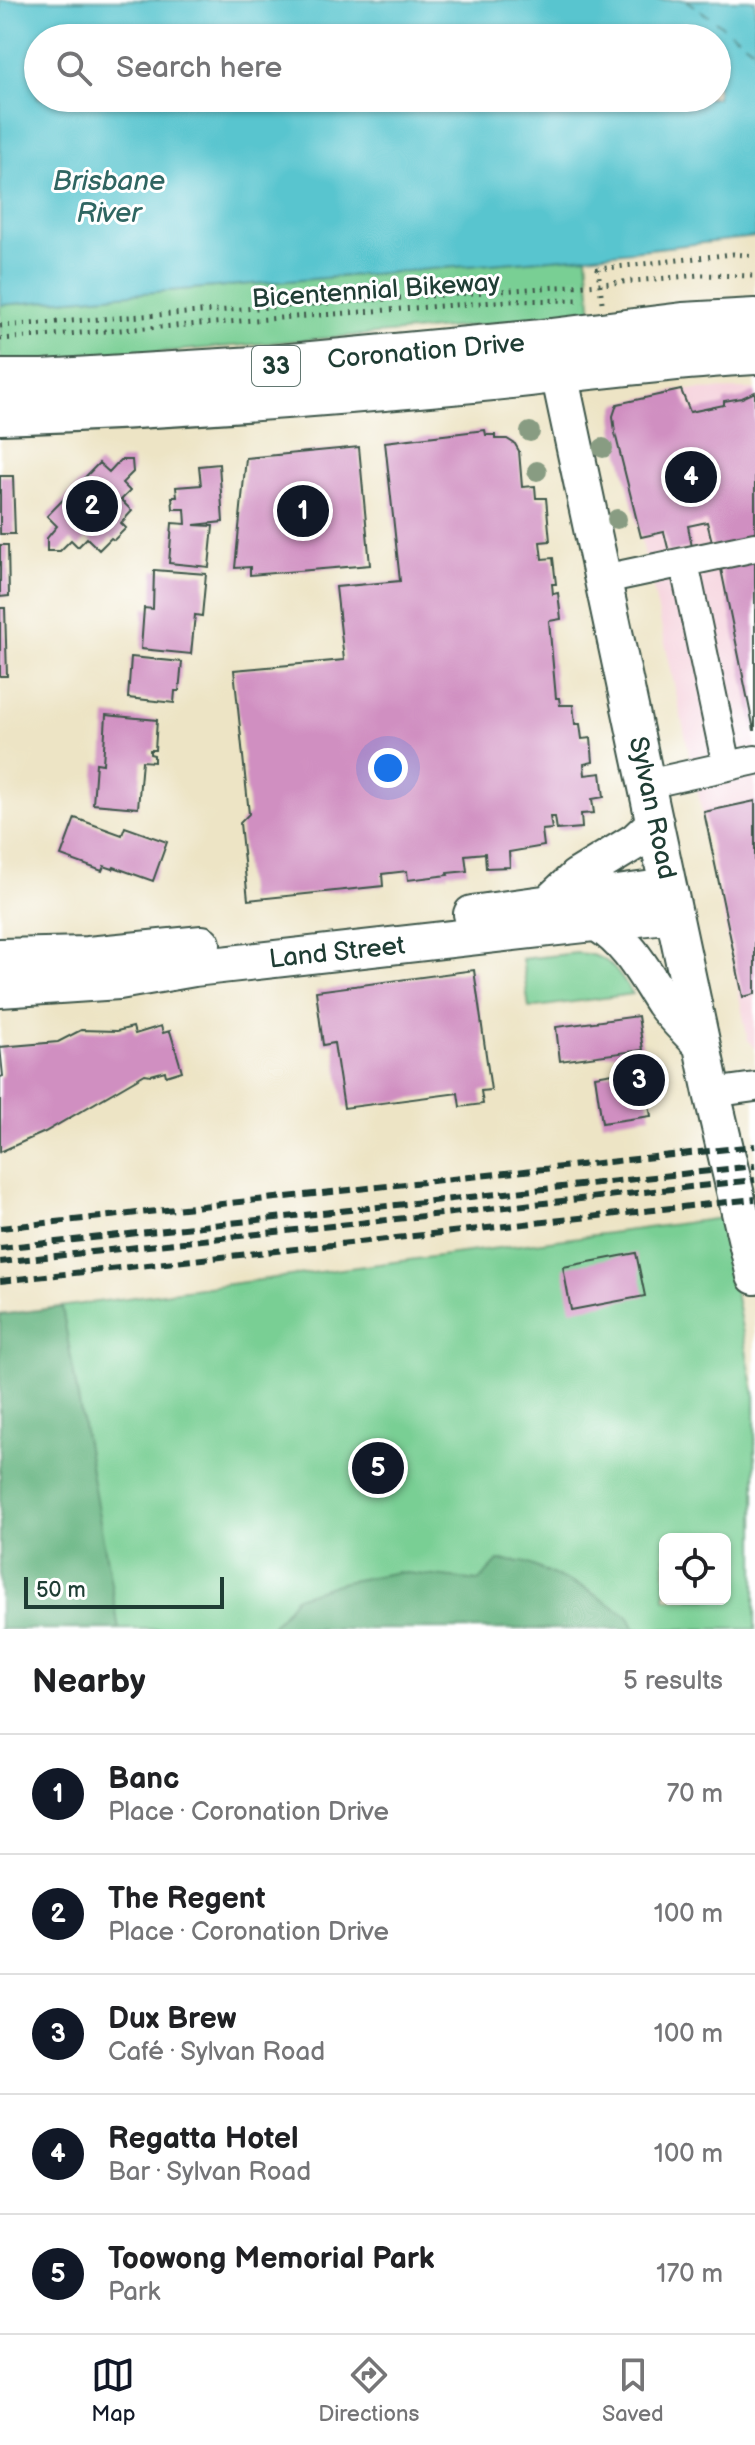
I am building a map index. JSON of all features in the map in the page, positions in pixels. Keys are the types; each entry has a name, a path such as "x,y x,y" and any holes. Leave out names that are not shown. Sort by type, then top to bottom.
{"highway":[{"name":"Coronation Drive","path":"0,413 273,400 556,356 683,324 755,320"},
{"name":"Coronation Drive","path":"0,381 556,356 626,363 755,353"}],"main road":[{"name":"Sylvan Road","path":"556,356 712,1093 755,1276"},
{"path":"548,904 577,877 636,841 655,823"},
{"name":"Land Street","path":"0,957 124,952 548,904 671,901"},
{"name":"Land Street","path":"0,989 119,981 194,968 599,924 671,901"},
{"path":"599,924 628,948 665,1004 702,1046"}],"street":[{"path":"604,579 755,547"},
{"path":"684,563 727,766"},
{"path":"647,784 755,760"},
{"path":"712,1093 755,1087"}],"path":[{"path":"600,284 598,269 733,254 755,256"},
{"path":"0,326 700,275 755,276"},
{"name":"Bicentennial Bikeway","path":"0,339 508,301 616,298"}],"shaded area":[{"path":"755,389 755,1049 748,1040 652,583 615,433 617,404 681,390"}],"green space":[{"path":"587,256 592,316 30,363 0,360 0,305"},
{"path":"577,953 605,960 633,994 529,1008 522,959"},
{"path":"721,1218 755,1397 755,1629 0,1629 0,1315"},
{"path":"62,1307 119,1629 0,1629 0,1315"},
{"path":"498,1561 524,1562 584,1588 628,1616 635,1629 270,1629 296,1597 344,1582 398,1572 479,1581"}],"water":[{"name":"Brisbane River","path":"0,0 755,0 755,237 587,256 0,305"}],"building":[{"path":"681,390 690,412 724,405 724,401 755,392 755,544 713,546 707,522 688,526 692,547 669,552 664,532 641,537 613,416 617,404"},
{"path":"485,430 486,435 495,435 495,439 507,439 515,444 519,451 522,487 535,486 536,498 546,498 550,541 540,542 542,559 553,558 556,584 552,584 553,594 558,593 561,619 549,621 556,698 559,698 560,705 573,705 575,724 580,724 582,739 591,738 593,762 584,764 585,775 601,773 604,797 592,799 594,813 581,814 582,828 557,830 555,817 550,817 552,829 542,830 544,846 509,852 510,867 486,868 485,853 465,855 467,871 448,875 408,880 407,871 382,874 383,886 248,900 240,823 249,814 234,670 344,660 336,587 400,581 385,442"},
{"path":"359,447 370,565 250,575 250,567 235,568 246,458"},
{"path":"120,460 132,460 133,472 122,483 130,491 121,500 132,511 121,523 126,528 99,550 87,538 78,547 71,540 60,551 47,551 47,538 57,526 47,516 99,463 109,472"},
{"path":"219,464 223,522 194,525 213,526 209,567 169,563 172,523 186,524 185,509 173,509 172,497 177,497 176,487 201,485 199,466"},
{"path":"0,476 13,476 15,534 0,534"},
{"path":"0,545 8,545 9,596 0,597"},
{"path":"755,556 755,730 754,730 720,564"},
{"path":"154,570 206,574 202,616 195,615 191,654 141,649 144,608 153,609"},
{"path":"0,608 5,608 7,676 0,676"},
{"path":"131,657 182,662 179,691 175,691 174,703 128,698"},
{"path":"106,715 157,720 155,750 150,750 154,762 142,761 138,808 93,804 96,763 103,764"},
{"path":"755,801 755,994 743,997 704,812"},
{"path":"75,818 122,835 125,827 167,842 153,881 114,867 104,866 102,871 61,856"},
{"path":"474,970 491,1090 481,1091 483,1104 460,1107 458,1093 344,1108 334,1043 323,1045 316,991"},
{"path":"638,1016 643,1050 560,1061 556,1027"},
{"path":"161,1026 163,1033 170,1031 182,1071 166,1076 165,1071 145,1074 45,1132 0,1152 0,1077 3,1076 0,1047 58,1042 81,1030 117,1031 133,1027 135,1034"},
{"path":"643,1068 651,1116 602,1123 595,1076"},
{"path":"636,1253 645,1296 571,1310 563,1267"}],"ferry route":[{"path":"686,0 719,24"},
{"path":"731,33 755,50"}],"railway":[{"path":"0,1228 755,1146"},
{"path":"0,1248 755,1166"},
{"path":"0,1262 755,1180"},
{"path":"0,1281 755,1199"}],"place":[{"name":"Regatta Hotel","path":"691,477"},
{"name":"The Regent","path":"92,506"},
{"name":"Banc","path":"303,511"},
{"name":"Dux Brew","path":"639,1080"},
{"name":"Toowong Memorial Park","path":"378,1468"}]}
